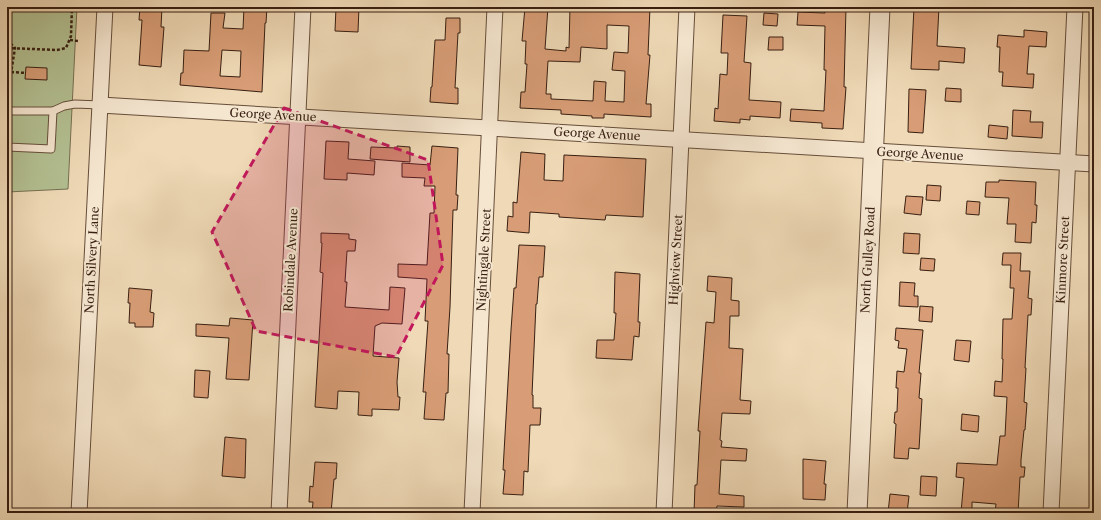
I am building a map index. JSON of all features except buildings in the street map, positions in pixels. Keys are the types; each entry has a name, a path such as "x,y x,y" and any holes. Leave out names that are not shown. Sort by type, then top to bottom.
{"street":[{"name":"North Silvery Lane","path":"79,513 105,7"},
{"name":"Robindale Avenue","path":"279,513 303,7"},
{"name":"Nightingale Street","path":"472,513 495,7"},
{"name":"Highview Street","path":"664,513 687,7"},
{"name":"North Gulley Road","path":"857,513 880,7"},
{"name":"Kinmore Street","path":"1051,513 1075,7"},
{"name":"George Avenue","path":"100,105 1094,164"}],"lane":[{"path":"7,111 53,111 64,106 75,104 100,105"},
{"path":"7,147 50,149 53,111"}],"path":[{"path":"7,48 57,50 66,48 70,40 72,7"},
{"path":"7,40 15,48"},
{"path":"70,40 78,40"},
{"path":"7,98 15,48"},
{"path":"11,72 26,73"}],"highlighted area":[{"path":"284,108 428,160 443,265 396,357 256,331 212,232"}],"green space":[{"path":"7,7 77,7 68,189 7,192"}]}
